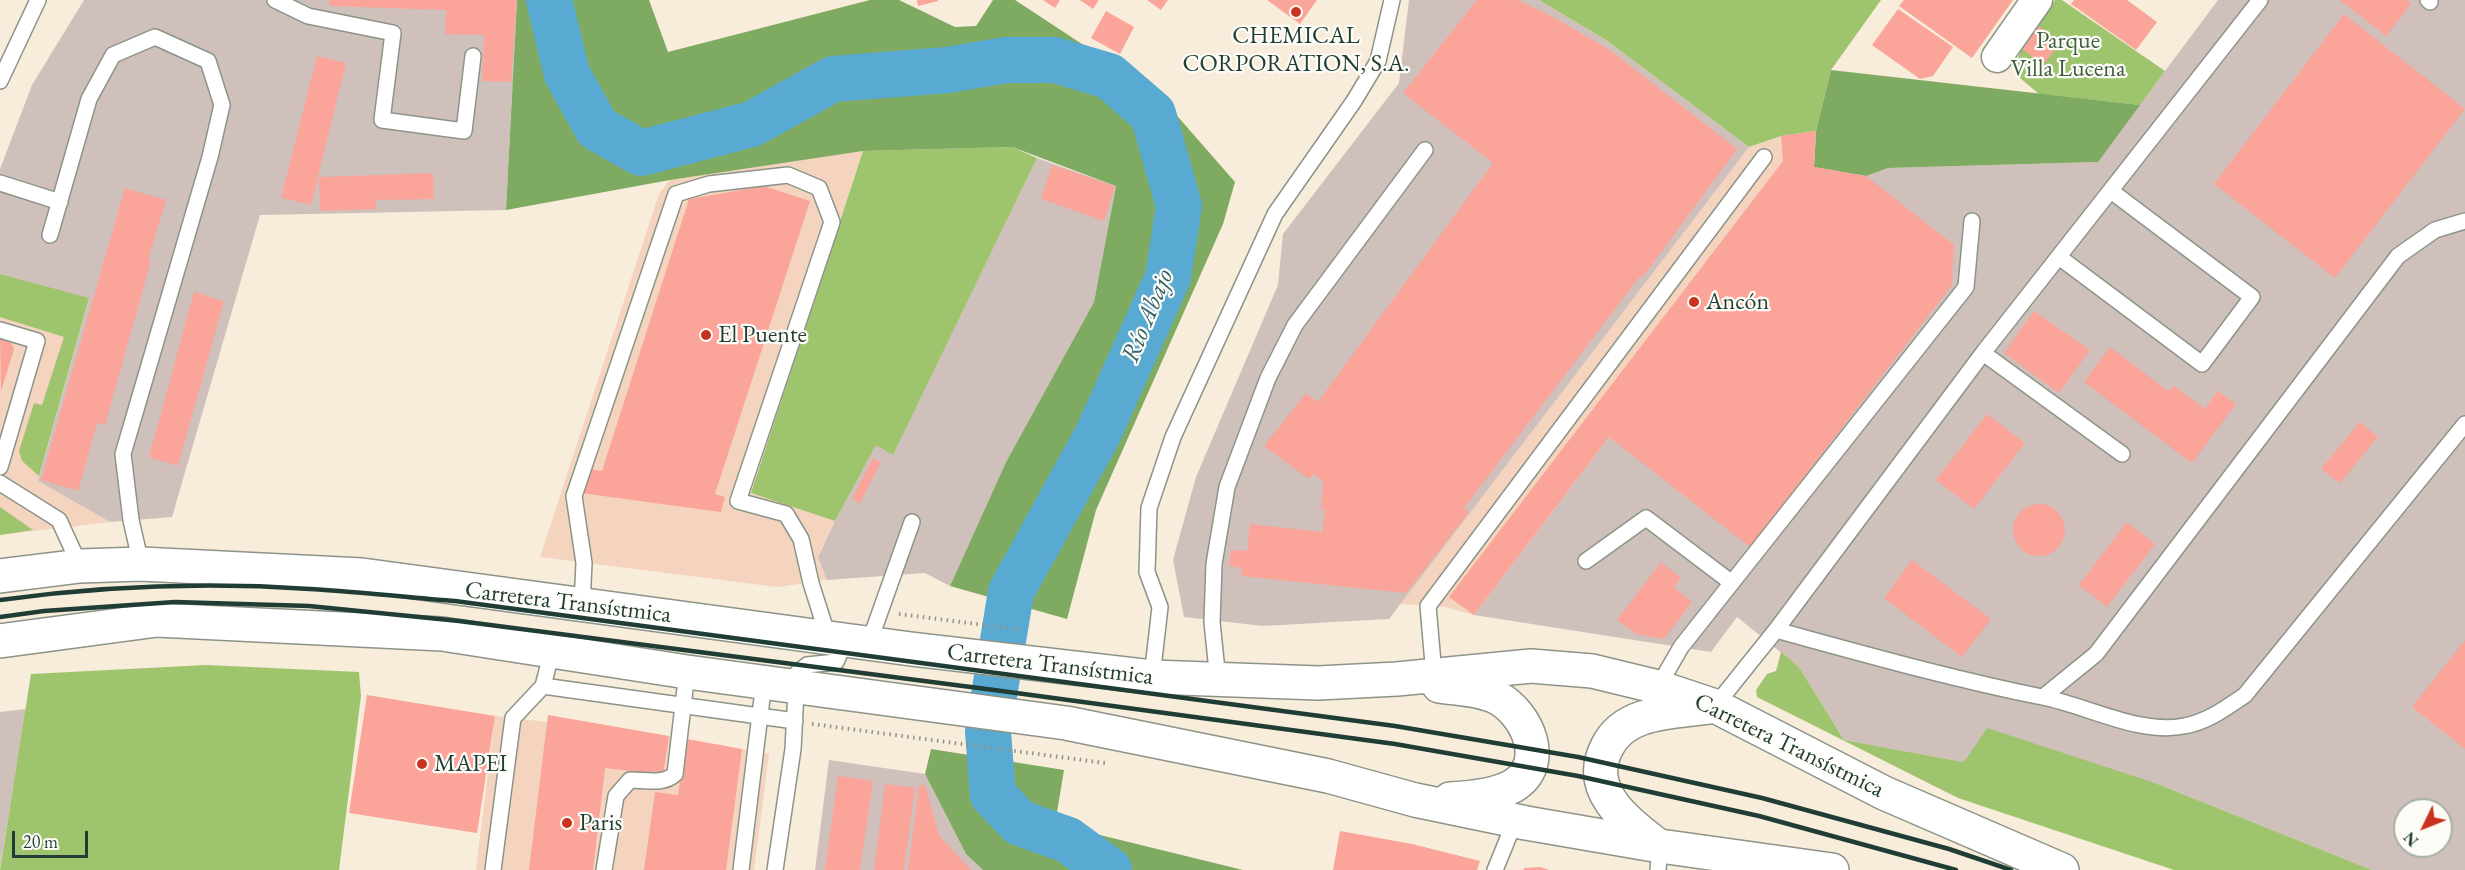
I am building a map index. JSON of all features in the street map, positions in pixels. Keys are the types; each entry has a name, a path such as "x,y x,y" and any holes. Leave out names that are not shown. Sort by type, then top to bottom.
{"main road":[{"name":"Carretera Transístmica","path":"0,576 80,566 141,564 362,575 911,649 1152,677 1218,681 1318,683 1397,679 1530,666 1593,671 1658,687 1715,706 1884,793 2015,852 2062,870"},
{"name":"Carretera Transístmica","path":"0,641 157,620 442,634 687,672 1065,723 1328,776 1415,800 1515,821 1659,858 1832,870"},
{"path":"1397,679 1496,697 1519,714 1531,739 1529,765 1516,784 1488,795 1415,800"},
{"path":"1659,858 1606,795 1600,781 1604,752 1619,731 1641,718 1715,706"}],"street":[{"path":"1997,57 2037,0"}],"lane":[{"path":"0,81 38,0"},
{"path":"274,0 308,16 393,33 382,120 464,131 473,56"},
{"path":"1152,677 1160,607 1147,572 1149,508 1173,437 1275,214 1354,101 1378,61 1392,0"},
{"path":"1715,706 1776,630 1983,353 2260,0"},
{"path":"50,235 89,99 113,55 155,37 208,61 222,105 210,157 123,454 131,520 141,564"},
{"path":"1218,681 1212,622 1214,564 1227,487 1268,378 1295,325 1425,150"},
{"path":"1434,675 1428,606 1764,157"},
{"path":"582,604 584,562 574,495 676,194 709,184 788,175 819,188 832,222 738,501 786,514 801,539 811,583 848,640"},
{"path":"0,183 60,202"},
{"path":"2059,257 2202,364 2252,297 2111,191"},
{"path":"1658,687 1681,647 1966,286 1972,221"},
{"path":"2043,697 2096,654 2397,256 2435,230 2465,221"},
{"path":"0,330 37,341 0,467"},
{"path":"1983,353 2121,454"},
{"path":"1776,630 1950,678 2043,697 2142,725 2183,726 2217,714 2245,695 2465,424"},
{"path":"0,483 59,520 80,566"},
{"path":"1586,561 1646,518 1732,583"},
{"path":"775,870 795,721 797,673 801,668 836,662 912,522"},
{"path":"493,870 513,718 543,686 552,651"},
{"path":"604,870 616,796 623,786 630,780 669,780 675,774 687,672"},
{"path":"741,870 764,682"},
{"path":"543,686 795,721"},
{"path":"1495,870 1515,821"}],"path":[{"path":"914,616 1031,631"},
{"path":"795,721 1059,758"}],"shaded area":[{"path":"84,0 517,0 506,210 260,215 172,517 110,522 38,481 89,299 0,274 0,169 32,85"},
{"path":"1409,0 1539,0 1606,40 1749,147 1389,619 1263,626 1184,617 1173,560 1196,477 1278,285 1283,234 1399,83"},
{"path":"2218,0 2465,0 2465,870 2372,870 2155,783 1964,762 1844,740 1799,667 1737,617 1711,652 1474,615 1814,167 1866,176 1888,168 2097,162"},
{"path":"1816,131 1814,167 1474,615 1445,607 1400,604 1749,147 1781,136"},
{"path":"863,151 751,492 835,521 818,556 827,580 777,587 540,557 659,194 670,180"},
{"path":"1037,158 1116,186 1094,302 1006,462 950,586 925,573 827,580 818,557 835,521 876,444 893,454"},
{"path":"0,274 89,298 38,481 110,522 0,535"},
{"path":"26,709 0,868 0,712"},
{"path":"495,716 669,736 769,754 754,870 476,870"},
{"path":"829,760 925,774 966,854 983,870 815,870"}],"green space":[{"path":"517,0 649,0 668,52 870,0 899,0 955,27 976,26 993,0 1015,0 1158,94 1235,182 1223,224 1096,510 1067,619 950,586 1006,462 1094,302 1116,186 1012,147 863,151 670,180 506,210"},
{"path":"1539,0 1881,0 1831,70 1816,131 1781,136 1749,147 1606,40"},
{"name":"Parque Villa Lucena","path":"2055,0 2062,0 2165,71 2140,105 2039,94 2014,73 2021,48"},
{"path":"1831,70 2140,105 2098,162 1888,168 1866,176 1814,167 1816,131"},
{"path":"1012,147 1037,158 893,455 876,445 835,521 751,493 863,151"},
{"path":"0,274 89,298 39,476 22,461 19,451 34,403 42,405 64,337 0,317"},
{"path":"0,507 33,530 0,535"},
{"path":"1781,652 1799,667 1844,740 1964,762 1987,728 2155,783 2372,870 2174,870 1958,798 1757,697 1756,690 1767,674 1776,671"},
{"path":"206,665 359,672 361,696 339,870 0,870 31,674"},
{"path":"931,749 1064,770 1055,824 1243,870 983,870 966,854 925,774"}],"building":[{"path":"329,0 517,0 511,82 482,81 484,35 445,34 446,10 329,6"},
{"path":"917,0 938,0 938,1 918,6"},
{"path":"1043,0 1060,0 1055,8"},
{"path":"1080,0 1099,0 1093,9"},
{"path":"1147,0 1168,0 1161,10"},
{"name":"CHEMICAL CORPORATION, S.A.","path":"1267,0 1317,0 1300,24"},
{"path":"1477,0 1518,0 1551,16 1610,50 1737,149 1642,278 1640,276 1464,508 1469,512 1406,593 1241,576 1242,568 1229,566 1231,550 1247,551 1250,524 1322,532 1325,510 1321,509 1323,481 1314,474 1309,479 1264,446 1306,393 1318,402 1493,163 1403,93"},
{"path":"1904,0 2013,0 1972,58 1899,6"},
{"path":"2074,0 2127,0 2157,22 2136,50 2071,4"},
{"path":"2340,0 2406,0 2411,4 2386,36"},
{"path":"1898,9 1953,47 1933,76 1920,79 1872,45"},
{"path":"1106,11 1134,27 1120,54 1091,38"},
{"path":"2344,14 2465,109 2335,278 2214,184"},
{"path":"2038,26 2060,43 2043,65 2021,48"},
{"path":"317,56 346,63 311,205 281,198"},
{"path":"1816,131 1814,167 1866,176 1954,245 1952,285 1750,547 1609,437 1474,615 1449,597 1783,161 1781,136"},
{"path":"1052,165 1115,186 1104,221 1041,199"},
{"path":"433,173 434,199 376,200 376,209 320,211 319,177"},
{"name":"El Puente","path":"764,186 810,201 715,494 725,497 721,512 581,493 584,476 591,469 602,471 689,199"},
{"path":"125,188 166,200 105,425 97,423 78,491 41,480"},
{"path":"194,292 224,301 178,466 149,457"},
{"path":"2034,311 2090,350 2059,393 2004,353"},
{"path":"0,335 9,339 14,349 1,391"},
{"path":"2110,347 2168,391 2174,386 2205,409 2218,391 2236,404 2192,463 2084,382"},
{"path":"1987,414 2025,443 1974,509 1936,480"},
{"path":"2360,422 2378,437 2340,483 2321,469"},
{"path":"873,458 881,462 860,503 852,499"},
{"path":"2039,504 2049,506 2057,512 2063,520 2065,530 2063,540 2057,548 2049,554 2039,556 2029,554 2021,548 2015,540 2013,530 2015,520 2021,512 2029,506"},
{"path":"2127,522 2155,544 2107,607 2079,585"},
{"path":"1912,560 1991,619 1962,657 1884,598"},
{"path":"1661,562 1681,578 1674,587 1692,602 1664,639 1636,634 1617,620"},
{"path":"2465,640 2465,749 2412,707"},
{"name":"MAPEI","path":"367,695 495,716 477,833 349,813"},
{"name":"Paris","path":"548,715 669,736 663,775 605,768 593,870 529,870"},
{"name":"Paris","path":"687,739 742,749 726,870 644,870 655,792 678,795"},
{"path":"838,776 873,781 860,870 825,870"},
{"path":"885,784 915,788 904,870 874,870"},
{"path":"919,785 925,785 939,835 971,870 908,870"},
{"path":"1340,831 1412,844 1480,861 1477,870 1333,870"},
{"path":"1540,867 1549,870 1524,870 1524,868"}],"waterway":[{"name":"Río Abajo","path":"549,0 567,74 597,128 641,153 752,124 833,79 948,70 1006,60 1055,60 1109,76 1153,114 1179,206 1168,277 1098,434 1011,592 988,732 993,795 1020,823 1068,840 1109,870"}],"railway":[{"path":"0,600 77,591 232,586 328,590 455,601 1395,726 1578,757 1762,798 1949,849 2011,870"},
{"path":"0,617 44,611 175,602 309,606 459,621 994,690 1395,744 1578,776 1759,816 1956,870"}],"place":[{"name":"CHEMICAL CORPORATION, S.A.","path":"1296,12"},
{"name":"Ancón","path":"1694,302"},
{"name":"El Puente","path":"706,335"},
{"name":"MAPEI","path":"422,764"},
{"name":"Paris","path":"567,823"}]}
